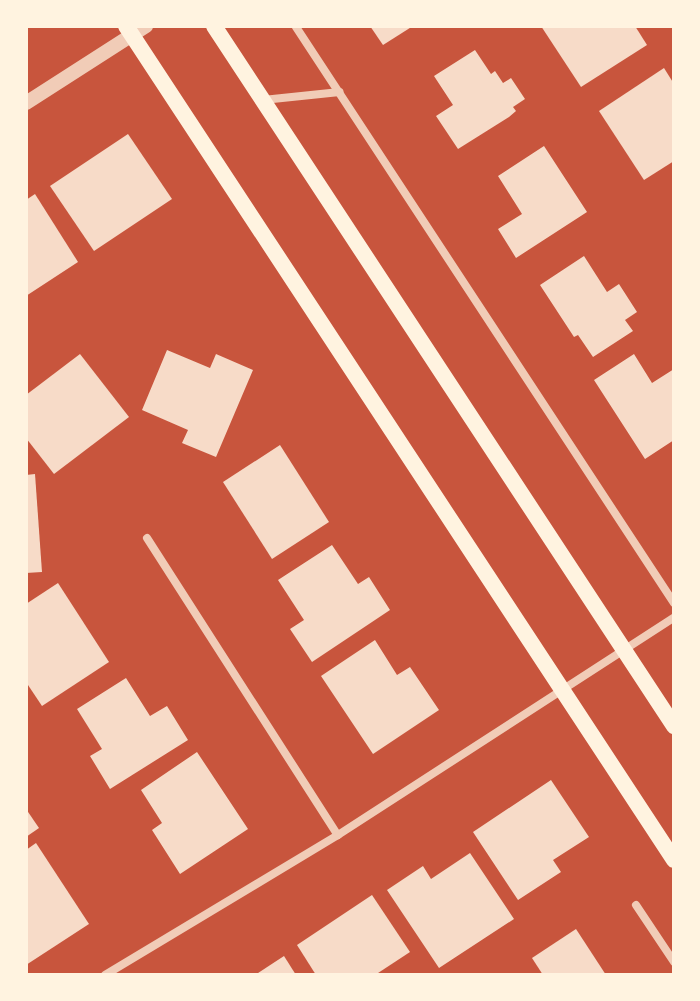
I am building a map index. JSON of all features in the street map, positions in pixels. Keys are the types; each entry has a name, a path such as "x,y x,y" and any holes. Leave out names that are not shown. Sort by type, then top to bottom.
{"main road":[{"path":"214,26 674,726"},
{"path":"135,29 674,860"}],"street":[{"path":"296,27 674,603"},
{"path":"26,103 135,29"},
{"path":"263,100 340,92"},
{"path":"147,538 338,835"},
{"path":"105,975 338,835 674,618"},
{"path":"636,905 674,962"}],"building":[{"path":"370,26 413,26 383,45"},
{"path":"541,26 635,26 647,45 581,87"},
{"path":"475,50 491,74 495,71 503,83 511,78 525,99 513,107 516,111 509,117 458,149 436,116 453,105 434,76"},
{"path":"664,68 674,84 674,161 644,180 599,111"},
{"path":"128,134 172,199 94,251 50,186"},
{"path":"544,146 587,212 516,258 498,229 522,214 498,176"},
{"path":"35,194 78,262 26,296 26,200"},
{"path":"584,256 607,292 619,284 637,312 625,320 633,331 593,357 578,335 574,337 540,285"},
{"path":"167,350 210,368 216,354 253,370 216,457 182,443 188,430 142,410"},
{"path":"80,354 129,417 54,474 26,438 26,395"},
{"path":"634,354 652,383 674,369 674,440 645,459 594,380"},
{"path":"280,445 329,522 272,559 223,482"},
{"path":"35,474 42,572 26,573 26,475"},
{"path":"332,545 358,584 369,577 390,610 312,662 290,629 304,620 278,580"},
{"path":"58,583 109,662 42,706 26,682 26,604"},
{"path":"375,640 397,675 410,667 439,710 373,754 321,676"},
{"path":"126,678 150,716 167,706 188,740 110,789 90,756 102,749 77,709"},
{"path":"197,752 248,829 180,874 152,830 162,823 141,790"},
{"path":"551,780 589,837 553,860 561,872 518,900 473,832"},
{"path":"26,809 39,828 26,837"},
{"path":"36,843 89,924 26,965 26,850"},
{"path":"470,853 514,919 439,968 387,890 423,866 431,879"},
{"path":"372,895 410,952 375,975 316,975 297,945"},
{"path":"576,929 606,975 543,975 532,958"},
{"path":"284,956 296,975 255,975"}]}
